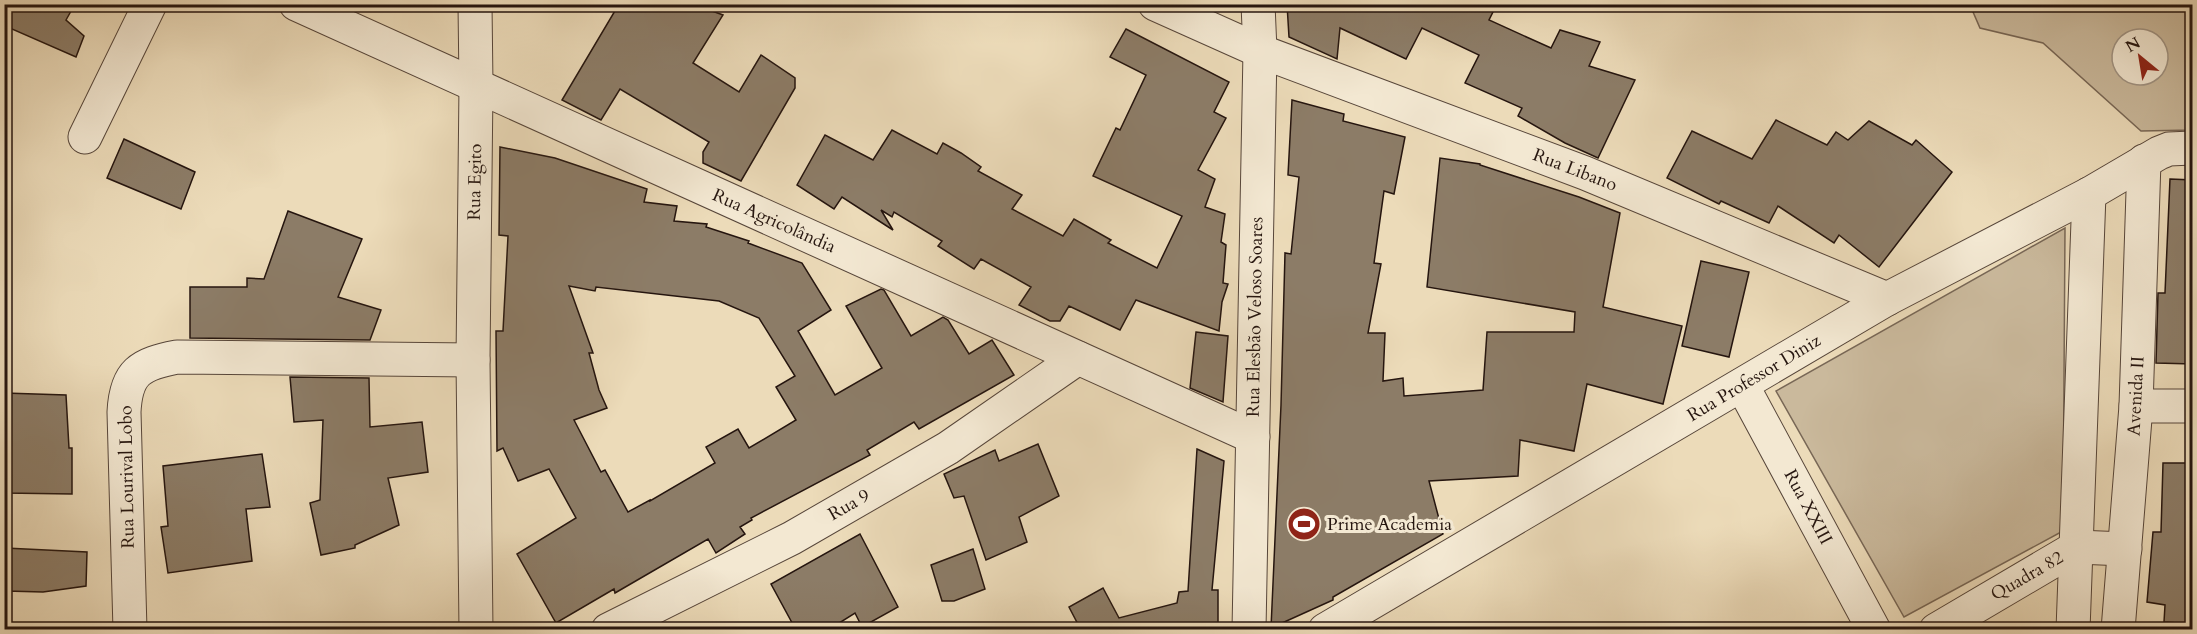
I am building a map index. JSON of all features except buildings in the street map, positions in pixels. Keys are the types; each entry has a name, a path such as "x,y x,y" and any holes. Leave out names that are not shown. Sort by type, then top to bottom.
{"street":[{"path":"85,137 150,4"},
{"name":"Rua Agricolândia","path":"296,4 1253,437"},
{"name":"Rua Egito","path":"475,4 473,360 476,630"},
{"name":"Rua Libano","path":"1155,4 1260,51 1585,173 1887,299"},
{"name":"Rua Elesbão Veloso Soares","path":"1249,630 1260,51 1258,4"},
{"name":"Rua Professor Diniz","path":"1325,630 1887,299 2089,194 2144,161 2169,149 2193,148"},
{"name":"Avenida II","path":"2118,630 2136,406 2144,161"},
{"path":"2073,630 2089,194"},
{"name":"Rua Lourival Lobo","path":"130,630 125,396 129,381 136,372 151,362 177,357 473,360"},
{"name":"Rua 9","path":"608,630 792,538 948,448 1078,358"},
{"name":"Rua XXIII","path":"1742,385 1874,630"},
{"path":"2136,406 2193,406"},
{"name":"Quadra 82","path":"1936,630 2077,547 2125,549"}],"shaded area":[{"path":"1970,5 2192,5 2192,130 2141,131 2043,43 1980,28"},
{"path":"2065,228 2063,531 1904,617 1776,391"}],"place":[{"name":"Prime Academia","path":"1304,524"}]}
